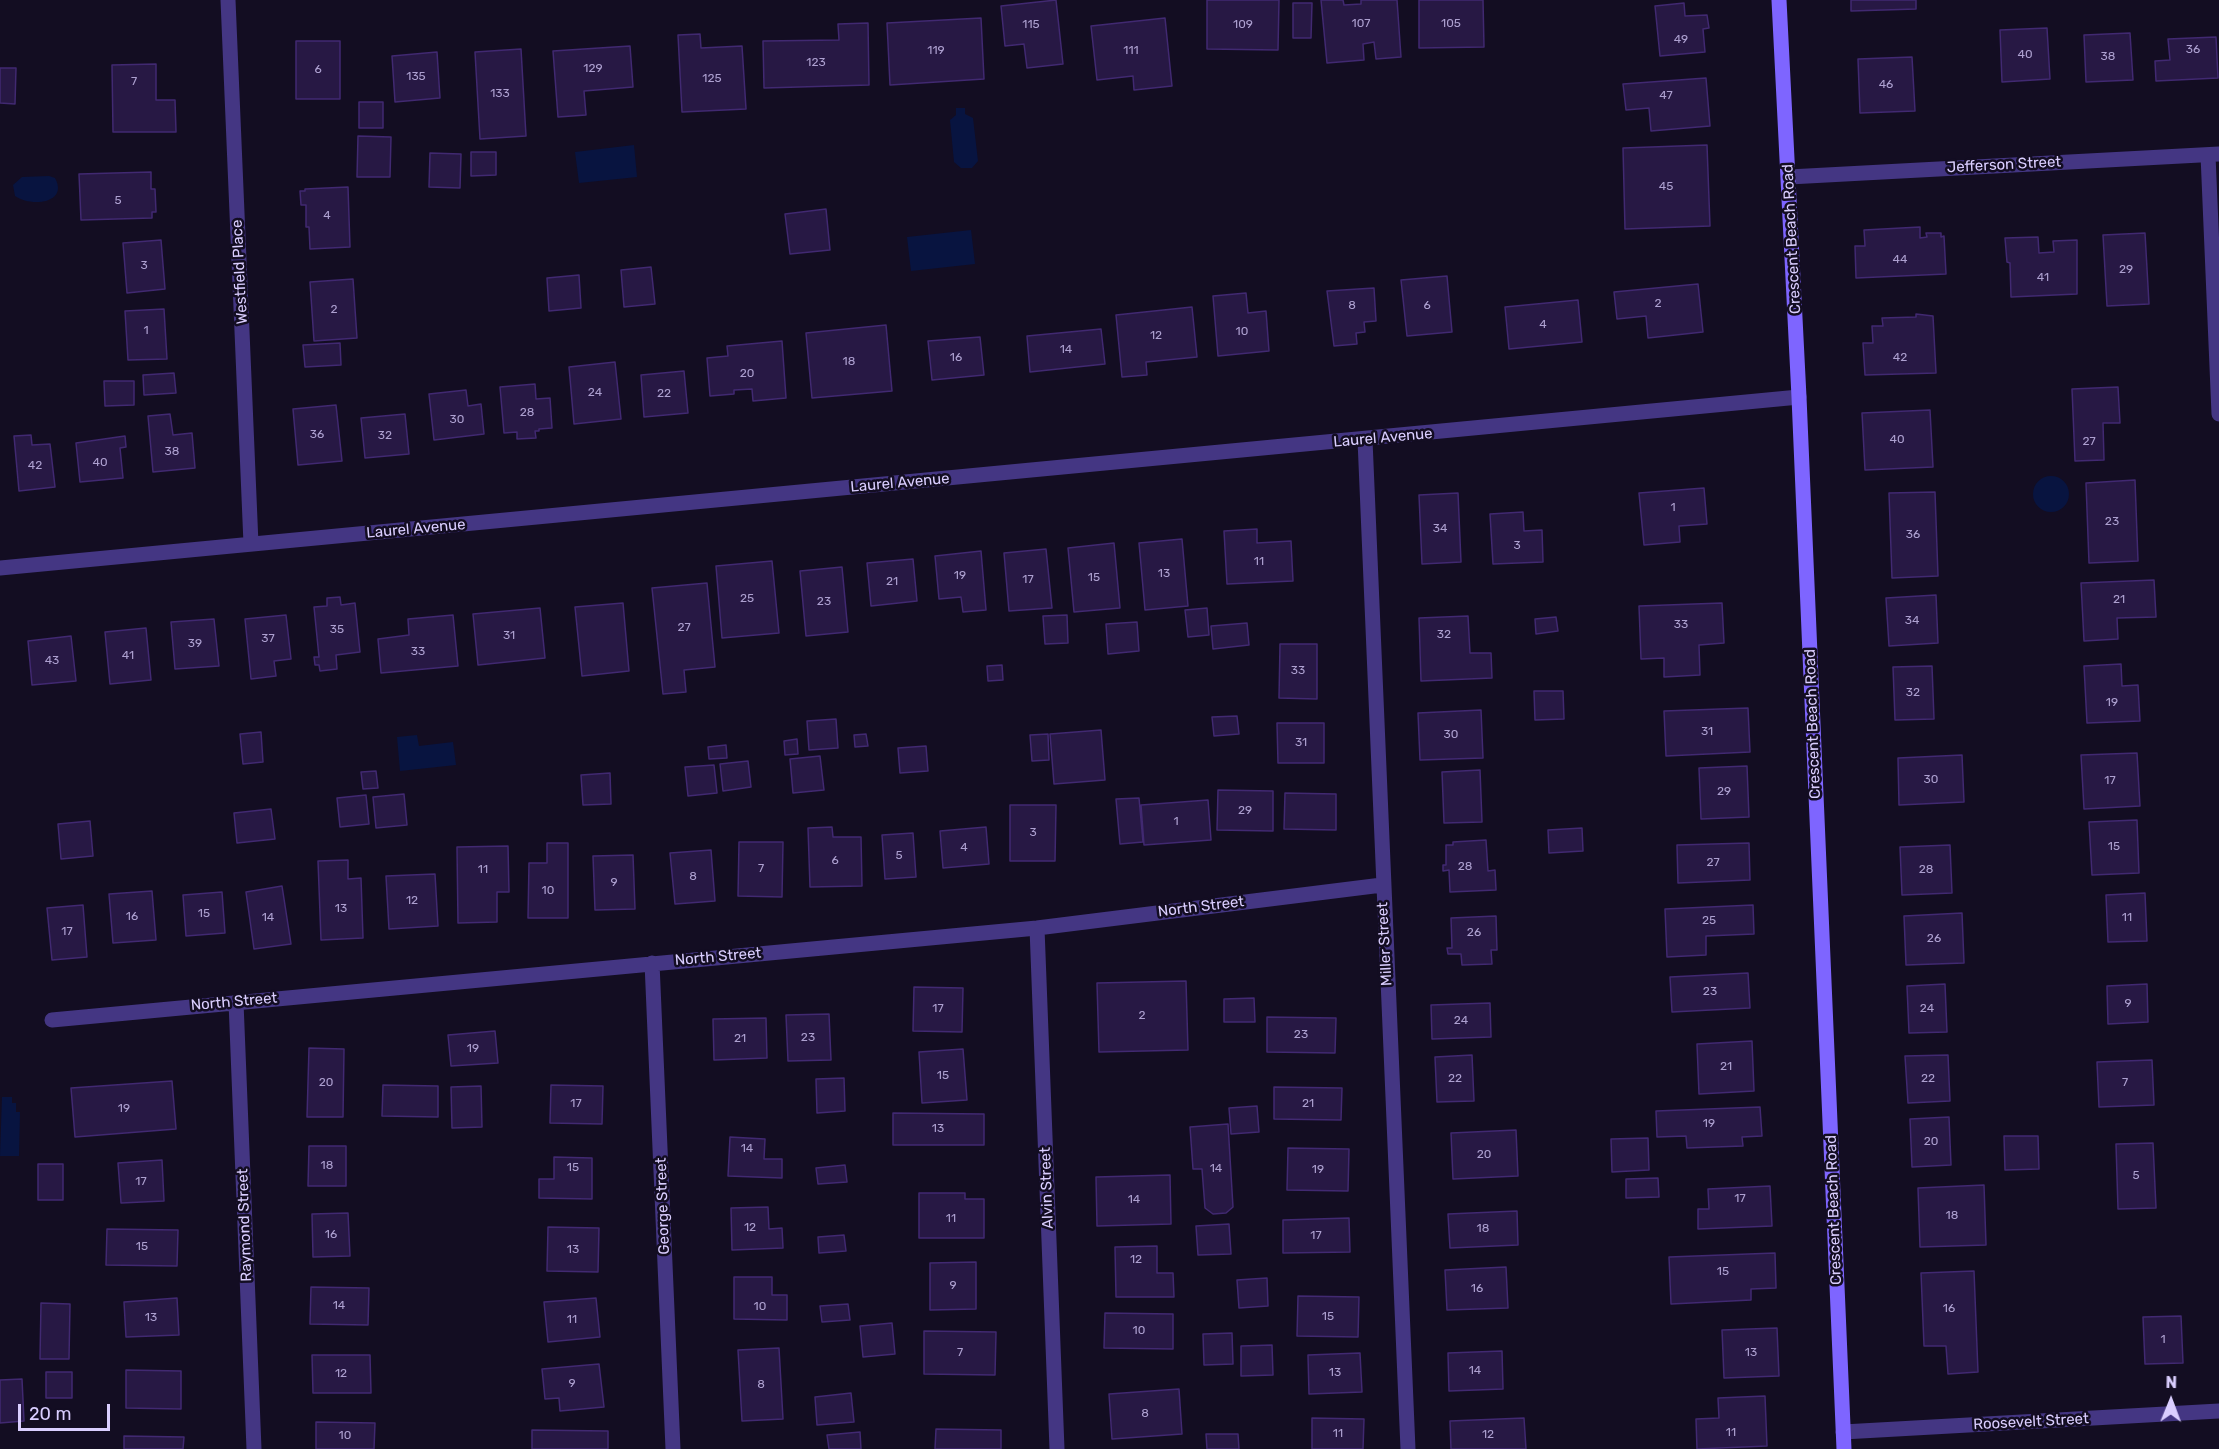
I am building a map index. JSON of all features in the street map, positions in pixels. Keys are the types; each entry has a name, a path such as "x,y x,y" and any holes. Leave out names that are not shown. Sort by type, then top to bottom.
{"street":[{"name":"Westfield Place","path":"228,0 251,544"},
{"name":"Crescent Beach Road","path":"1779,0 1799,397 1844,1449"},
{"name":"Jefferson Street","path":"1789,177 2213,154"},
{"path":"2213,154 2219,414"},
{"name":"Laurel Avenue","path":"0,568 1799,397"},
{"name":"Miller Street","path":"1365,440 1382,885 1408,1449"},
{"name":"North Street","path":"52,1020 1037,928 1382,885"},
{"name":"Alvin Street","path":"1037,928 1057,1449"},
{"name":"George Street","path":"652,963 673,1449"},
{"name":"Raymond Street","path":"236,1002 254,1449"},
{"name":"Roosevelt Street","path":"1843,1432 2219,1412"}],"shaded area":[{"path":"956,108 965,108 965,114 973,118 978,161 972,168 961,168 954,162 950,120 956,115"},
{"path":"634,145 637,177 579,183 575,152"},
{"path":"49,176 55,178 58,187 57,193 52,198 38,202 15,196 13,185 22,177"},
{"path":"971,230 975,264 911,271 907,237"},
{"path":"2051,476 2064,481 2069,494 2064,507 2051,512 2038,507 2033,494 2038,481"},
{"path":"417,735 419,746 453,742 456,765 400,771 397,737"},
{"path":"2,1097 12,1097 12,1103 16,1103 16,1112 20,1112 19,1156 0,1156"}],"building":[{"path":"1056,0 1063,64 1027,68 1024,44 1005,46 1001,6"},
{"path":"1207,0 1279,0 1278,50 1207,49"},
{"path":"1321,0 1343,0 1344,5 1361,4 1361,0 1397,0 1401,57 1376,59 1374,42 1363,44 1364,60 1327,63"},
{"path":"1419,0 1483,0 1484,47 1419,48"},
{"path":"1851,0 1916,0 1916,9 1851,11"},
{"path":"1293,3 1312,3 1311,38 1293,38"},
{"path":"1684,3 1685,16 1707,15 1709,28 1703,29 1705,52 1660,56 1655,6"},
{"path":"981,18 984,79 890,85 887,23"},
{"path":"1165,18 1172,86 1134,90 1133,76 1097,80 1091,26"},
{"path":"868,23 869,85 764,88 763,41 839,40 838,24"},
{"path":"2047,28 2050,79 2002,82 2000,30"},
{"path":"2130,33 2133,80 2086,82 2084,35"},
{"path":"700,34 701,48 742,46 746,109 682,112 678,35"},
{"path":"2216,37 2218,78 2156,81 2155,61 2170,60 2168,39"},
{"path":"296,41 340,41 340,99 296,99"},
{"path":"630,46 633,87 584,91 586,115 558,117 553,51"},
{"path":"521,49 526,136 480,139 475,52"},
{"path":"437,52 440,98 395,102 392,56"},
{"path":"1912,57 1915,111 1860,113 1858,59"},
{"path":"156,64 156,100 175,100 176,132 113,132 112,65"},
{"path":"0,68 16,68 15,104 0,103"},
{"path":"1706,78 1710,126 1651,131 1649,108 1626,110 1623,84"},
{"path":"359,102 383,102 383,128 359,128"},
{"path":"358,136 391,137 390,177 357,177"},
{"path":"1707,145 1710,226 1625,229 1623,148"},
{"path":"471,152 496,152 496,175 471,176"},
{"path":"430,153 461,154 460,188 429,187"},
{"path":"151,172 151,189 155,189 156,212 152,212 152,218 81,220 79,174"},
{"path":"348,187 350,247 310,249 309,227 306,227 306,205 301,205 300,191"},
{"path":"826,209 830,250 790,254 785,214"},
{"path":"1920,227 1920,238 1927,237 1926,233 1941,233 1941,237 1944,236 1946,274 1856,278 1855,246 1865,246 1864,230"},
{"path":"2145,233 2149,304 2107,306 2103,235"},
{"path":"2038,237 2039,253 2054,252 2053,241 2077,240 2077,294 2011,297 2010,263 2007,262 2005,238"},
{"path":"161,240 165,289 127,293 123,243"},
{"path":"651,267 655,304 624,307 621,270"},
{"path":"579,275 581,308 549,311 547,278"},
{"path":"1447,276 1452,332 1407,336 1401,280"},
{"path":"353,279 357,338 314,341 310,282"},
{"path":"1698,284 1703,332 1648,338 1646,316 1617,319 1614,292"},
{"path":"1374,288 1376,321 1364,322 1365,332 1356,333 1357,344 1334,346 1327,291"},
{"path":"1246,293 1248,313 1266,311 1269,351 1218,356 1213,296"},
{"path":"1578,300 1582,342 1509,349 1505,307"},
{"path":"1192,307 1197,357 1146,362 1147,375 1122,377 1116,315"},
{"path":"164,309 167,359 128,360 125,311"},
{"path":"1916,314 1933,316 1936,373 1865,375 1863,343 1873,343 1872,326 1883,326 1882,318 1916,317"},
{"path":"886,325 892,391 812,398 806,333"},
{"path":"1101,329 1105,364 1030,372 1027,336"},
{"path":"980,337 984,375 932,380 928,341"},
{"path":"782,341 786,398 753,401 752,389 734,390 734,394 710,396 707,358 728,356 727,346"},
{"path":"340,343 341,365 305,367 303,345"},
{"path":"615,362 621,419 574,424 569,367"},
{"path":"684,371 688,413 644,417 641,375"},
{"path":"174,373 176,393 144,395 143,375"},
{"path":"104,381 134,381 134,405 105,406"},
{"path":"535,384 536,399 550,398 552,428 535,431 536,438 517,439 517,432 504,433 500,387"},
{"path":"2118,387 2120,423 2103,423 2104,460 2075,461 2072,389"},
{"path":"466,390 468,406 481,404 484,434 434,440 429,394"},
{"path":"336,405 342,461 298,465 293,409"},
{"path":"1930,410 1933,467 1865,470 1862,413"},
{"path":"170,414 173,435 192,433 195,468 153,472 148,416"},
{"path":"405,414 409,454 365,458 361,418"},
{"path":"31,435 32,445 50,444 55,487 19,491 14,436"},
{"path":"125,436 126,447 120,448 123,478 80,482 76,443"},
{"path":"2135,480 2138,561 2089,563 2086,483"},
{"path":"1704,488 1707,524 1679,526 1680,542 1644,545 1639,493"},
{"path":"1935,492 1938,576 1892,578 1889,493"},
{"path":"1458,493 1461,562 1422,564 1419,495"},
{"path":"1523,512 1524,531 1542,530 1543,562 1493,564 1490,514"},
{"path":"1257,529 1257,543 1291,541 1293,581 1227,584 1224,531"},
{"path":"1182,539 1188,606 1145,610 1139,543"},
{"path":"1114,543 1120,608 1074,612 1068,548"},
{"path":"1046,549 1052,608 1009,611 1004,553"},
{"path":"981,551 986,610 963,612 961,597 939,599 935,556"},
{"path":"913,559 917,601 871,606 867,563"},
{"path":"772,561 779,633 722,638 716,566"},
{"path":"842,567 848,632 806,636 800,571"},
{"path":"2154,580 2156,617 2117,618 2118,639 2084,641 2081,583"},
{"path":"707,583 715,667 684,670 686,692 663,694 652,588"},
{"path":"1936,595 1938,643 1889,646 1886,598"},
{"path":"340,597 341,605 355,603 360,652 336,655 337,669 320,671 319,665 315,665 314,657 319,657 314,607 327,606 327,598"},
{"path":"623,603 629,671 582,676 575,607"},
{"path":"1722,603 1724,643 1699,645 1700,675 1664,677 1664,658 1641,659 1639,606"},
{"path":"540,608 545,658 478,665 473,614"},
{"path":"1207,608 1209,635 1188,637 1185,610"},
{"path":"286,615 291,659 274,661 276,676 251,679 245,619"},
{"path":"453,615 458,666 381,673 378,639 409,635 408,619"},
{"path":"1067,615 1068,643 1045,644 1043,616"},
{"path":"1468,616 1470,653 1491,653 1492,678 1421,681 1419,618"},
{"path":"1556,617 1558,631 1536,634 1535,619"},
{"path":"214,619 219,666 175,669 171,622"},
{"path":"1137,622 1139,651 1108,654 1106,624"},
{"path":"1247,623 1249,645 1213,649 1211,626"},
{"path":"146,628 151,680 110,684 105,632"},
{"path":"71,636 76,681 32,685 28,641"},
{"path":"1280,644 1317,644 1317,699 1279,698"},
{"path":"2121,664 2122,686 2138,685 2140,721 2087,723 2084,666"},
{"path":"1002,665 1003,680 988,681 987,666"},
{"path":"1932,666 1934,719 1895,720 1893,667"},
{"path":"1534,691 1563,691 1564,719 1535,720"},
{"path":"1748,708 1750,752 1666,756 1664,711"},
{"path":"1481,710 1483,758 1420,760 1418,713"},
{"path":"1237,716 1239,734 1214,736 1212,717"},
{"path":"836,719 838,748 809,750 807,721"},
{"path":"1277,723 1324,723 1324,763 1278,763"},
{"path":"1101,730 1105,780 1054,784 1050,734"},
{"path":"261,732 263,762 243,764 240,734"},
{"path":"866,734 868,746 855,747 854,735"},
{"path":"1048,734 1049,760 1032,761 1030,735"},
{"path":"797,739 798,754 785,755 784,741"},
{"path":"726,745 727,758 709,759 708,747"},
{"path":"926,746 928,771 900,773 898,748"},
{"path":"2137,753 2140,806 2084,809 2081,755"},
{"path":"1962,755 1964,802 1899,805 1898,758"},
{"path":"820,756 824,790 793,793 790,759"},
{"path":"748,761 751,787 723,791 720,764"},
{"path":"714,765 717,793 688,796 685,767"},
{"path":"1747,766 1749,817 1701,819 1699,768"},
{"path":"1480,770 1482,822 1444,823 1442,772"},
{"path":"376,771 378,788 363,789 361,772"},
{"path":"610,773 611,804 583,805 581,775"},
{"path":"1218,790 1273,791 1273,831 1217,830"},
{"path":"1285,793 1336,794 1336,830 1284,829"},
{"path":"404,794 407,825 376,828 373,797"},
{"path":"366,795 369,824 340,827 337,798"},
{"path":"1139,798 1143,842 1120,844 1116,799"},
{"path":"1208,800 1211,840 1144,845 1141,805"},
{"path":"1010,805 1056,805 1055,861 1010,861"},
{"path":"271,809 275,839 237,843 234,813"},
{"path":"2137,820 2139,873 2092,875 2089,822"},
{"path":"90,821 93,856 61,859 58,824"},
{"path":"832,827 833,837 861,837 862,886 810,887 808,828"},
{"path":"986,827 989,864 943,868 940,831"},
{"path":"1582,828 1583,851 1549,853 1548,830"},
{"path":"913,833 916,877 885,879 882,835"},
{"path":"1486,840 1488,871 1495,870 1496,890 1450,892 1449,870 1443,871 1443,865 1446,865 1446,845 1453,845 1453,842"},
{"path":"739,842 783,842 782,897 738,896"},
{"path":"547,843 568,843 568,918 528,918 529,863 547,863"},
{"path":"1749,843 1750,880 1678,883 1677,845"},
{"path":"1950,845 1952,893 1902,895 1900,847"},
{"path":"508,846 509,892 497,892 497,922 458,923 457,847"},
{"path":"711,850 715,901 675,904 670,853"},
{"path":"633,855 635,909 595,910 593,856"},
{"path":"348,860 348,879 361,878 363,938 321,940 318,861"},
{"path":"435,874 438,926 389,929 386,876"},
{"path":"282,886 291,944 254,949 246,892"},
{"path":"152,891 156,940 113,943 109,894"},
{"path":"222,892 225,933 186,936 183,895"},
{"path":"2145,893 2147,941 2108,942 2106,895"},
{"path":"83,905 87,957 52,960 47,908"},
{"path":"1753,905 1754,934 1706,936 1706,955 1667,957 1665,909"},
{"path":"1962,913 1964,963 1906,965 1904,916"},
{"path":"1496,916 1497,950 1491,950 1492,964 1462,965 1461,954 1448,954 1447,948 1452,948 1451,918"},
{"path":"1748,973 1750,1008 1672,1012 1670,977"},
{"path":"1186,981 1188,1050 1099,1052 1097,983"},
{"path":"1945,984 1947,1032 1909,1033 1907,986"},
{"path":"2147,984 2148,1022 2108,1024 2107,986"},
{"path":"914,987 963,988 962,1032 913,1031"},
{"path":"1254,998 1255,1022 1224,1022 1224,999"},
{"path":"1490,1003 1491,1037 1432,1039 1431,1005"},
{"path":"829,1014 831,1060 788,1061 786,1015"},
{"path":"1267,1017 1336,1018 1335,1053 1267,1052"},
{"path":"766,1018 767,1058 714,1060 713,1019"},
{"path":"495,1031 498,1063 451,1066 448,1035"},
{"path":"1752,1041 1754,1091 1699,1094 1697,1044"},
{"path":"309,1048 344,1049 343,1117 307,1117"},
{"path":"963,1049 967,1100 922,1103 919,1052"},
{"path":"1472,1055 1474,1101 1437,1102 1435,1057"},
{"path":"1948,1055 1950,1101 1908,1103 1905,1056"},
{"path":"2152,1060 2154,1105 2099,1107 2097,1062"},
{"path":"844,1078 845,1111 817,1113 816,1079"},
{"path":"172,1081 176,1129 75,1137 71,1088"},
{"path":"383,1085 438,1086 438,1117 382,1116"},
{"path":"551,1085 603,1086 602,1124 550,1123"},
{"path":"481,1086 482,1127 452,1128 451,1087"},
{"path":"1274,1087 1342,1088 1341,1120 1274,1119"},
{"path":"1257,1106 1259,1132 1231,1134 1229,1108"},
{"path":"1760,1107 1762,1136 1742,1137 1743,1146 1687,1148 1686,1136 1657,1137 1656,1111"},
{"path":"893,1113 984,1114 984,1145 893,1145"},
{"path":"1949,1117 1951,1165 1912,1167 1910,1119"},
{"path":"1228,1124 1233,1207 1226,1213 1213,1214 1205,1208 1202,1169 1193,1169 1190,1127"},
{"path":"1516,1130 1518,1176 1453,1179 1451,1133"},
{"path":"2004,1136 2038,1136 2039,1169 2005,1170"},
{"path":"730,1137 765,1139 764,1159 782,1159 782,1178 728,1176"},
{"path":"1648,1138 1649,1170 1612,1172 1611,1139"},
{"path":"2153,1143 2156,1208 2118,1209 2116,1144"},
{"path":"309,1146 346,1146 346,1186 308,1186"},
{"path":"1288,1148 1349,1149 1348,1191 1287,1190"},
{"path":"554,1157 592,1158 592,1199 539,1198 539,1179 554,1179"},
{"path":"162,1160 164,1201 121,1203 118,1163"},
{"path":"38,1164 63,1164 63,1200 38,1200"},
{"path":"845,1165 847,1182 818,1184 816,1168"},
{"path":"1170,1175 1171,1224 1097,1226 1096,1177"},
{"path":"1658,1178 1659,1197 1626,1198 1626,1179"},
{"path":"1984,1185 1986,1245 1920,1247 1918,1188"},
{"path":"1770,1186 1772,1226 1698,1229 1698,1209 1709,1209 1708,1189"},
{"path":"919,1193 965,1193 965,1199 984,1199 984,1238 919,1238"},
{"path":"768,1207 769,1229 782,1228 783,1248 732,1250 731,1208"},
{"path":"1517,1211 1518,1245 1450,1248 1448,1214"},
{"path":"348,1213 350,1256 313,1257 312,1214"},
{"path":"1349,1218 1350,1252 1283,1253 1283,1220"},
{"path":"1229,1224 1231,1254 1198,1255 1196,1226"},
{"path":"548,1227 599,1228 598,1272 547,1271"},
{"path":"107,1229 178,1230 177,1266 106,1265"},
{"path":"844,1235 846,1251 819,1253 818,1237"},
{"path":"1157,1246 1157,1273 1173,1273 1174,1297 1116,1297 1115,1247"},
{"path":"1775,1253 1776,1288 1751,1289 1751,1300 1671,1304 1669,1257"},
{"path":"976,1262 976,1309 930,1310 930,1263"},
{"path":"1506,1267 1508,1308 1447,1310 1445,1270"},
{"path":"1974,1271 1978,1372 1948,1374 1946,1346 1924,1346 1921,1273"},
{"path":"734,1277 772,1277 772,1295 787,1295 787,1320 734,1319"},
{"path":"1267,1278 1268,1306 1239,1308 1237,1280"},
{"path":"311,1287 369,1288 368,1325 310,1324"},
{"path":"1298,1296 1359,1297 1358,1337 1297,1336"},
{"path":"177,1298 179,1335 126,1337 124,1302"},
{"path":"596,1298 600,1337 548,1342 544,1302"},
{"path":"41,1303 70,1304 69,1359 40,1359"},
{"path":"848,1304 850,1320 822,1322 820,1306"},
{"path":"1105,1313 1173,1314 1173,1349 1104,1348"},
{"path":"2181,1316 2183,1363 2145,1364 2143,1317"},
{"path":"892,1323 895,1354 863,1357 860,1326"},
{"path":"1777,1328 1779,1376 1724,1378 1722,1330"},
{"path":"924,1331 996,1332 995,1375 924,1374"},
{"path":"1232,1333 1233,1364 1204,1365 1203,1334"},
{"path":"1272,1345 1273,1375 1241,1376 1241,1346"},
{"path":"779,1348 783,1419 742,1421 738,1350"},
{"path":"1502,1351 1503,1389 1449,1391 1448,1353"},
{"path":"1360,1353 1362,1392 1309,1394 1308,1355"},
{"path":"312,1355 370,1355 371,1393 313,1393"},
{"path":"599,1364 604,1407 560,1411 559,1398 545,1399 542,1369"},
{"path":"126,1370 181,1371 181,1409 126,1408"},
{"path":"46,1372 72,1372 72,1398 46,1398"},
{"path":"22,1379 24,1421 0,1423 0,1380"},
{"path":"1179,1389 1182,1434 1112,1439 1109,1394"},
{"path":"851,1393 854,1422 817,1425 815,1397"},
{"path":"1765,1396 1767,1446 1697,1449 1696,1419 1719,1418 1718,1398"},
{"path":"1312,1418 1364,1419 1363,1449 1312,1449"},
{"path":"1524,1418 1526,1449 1451,1449 1450,1421"},
{"path":"316,1422 375,1423 374,1449 316,1449"},
{"path":"936,1429 1001,1430 1001,1449 935,1449"},
{"path":"532,1430 608,1431 608,1449 532,1449"},
{"path":"860,1432 861,1449 829,1449 827,1435"},
{"path":"1206,1434 1238,1434 1239,1449 1207,1449"},
{"path":"124,1436 184,1437 183,1449 124,1449"}]}
